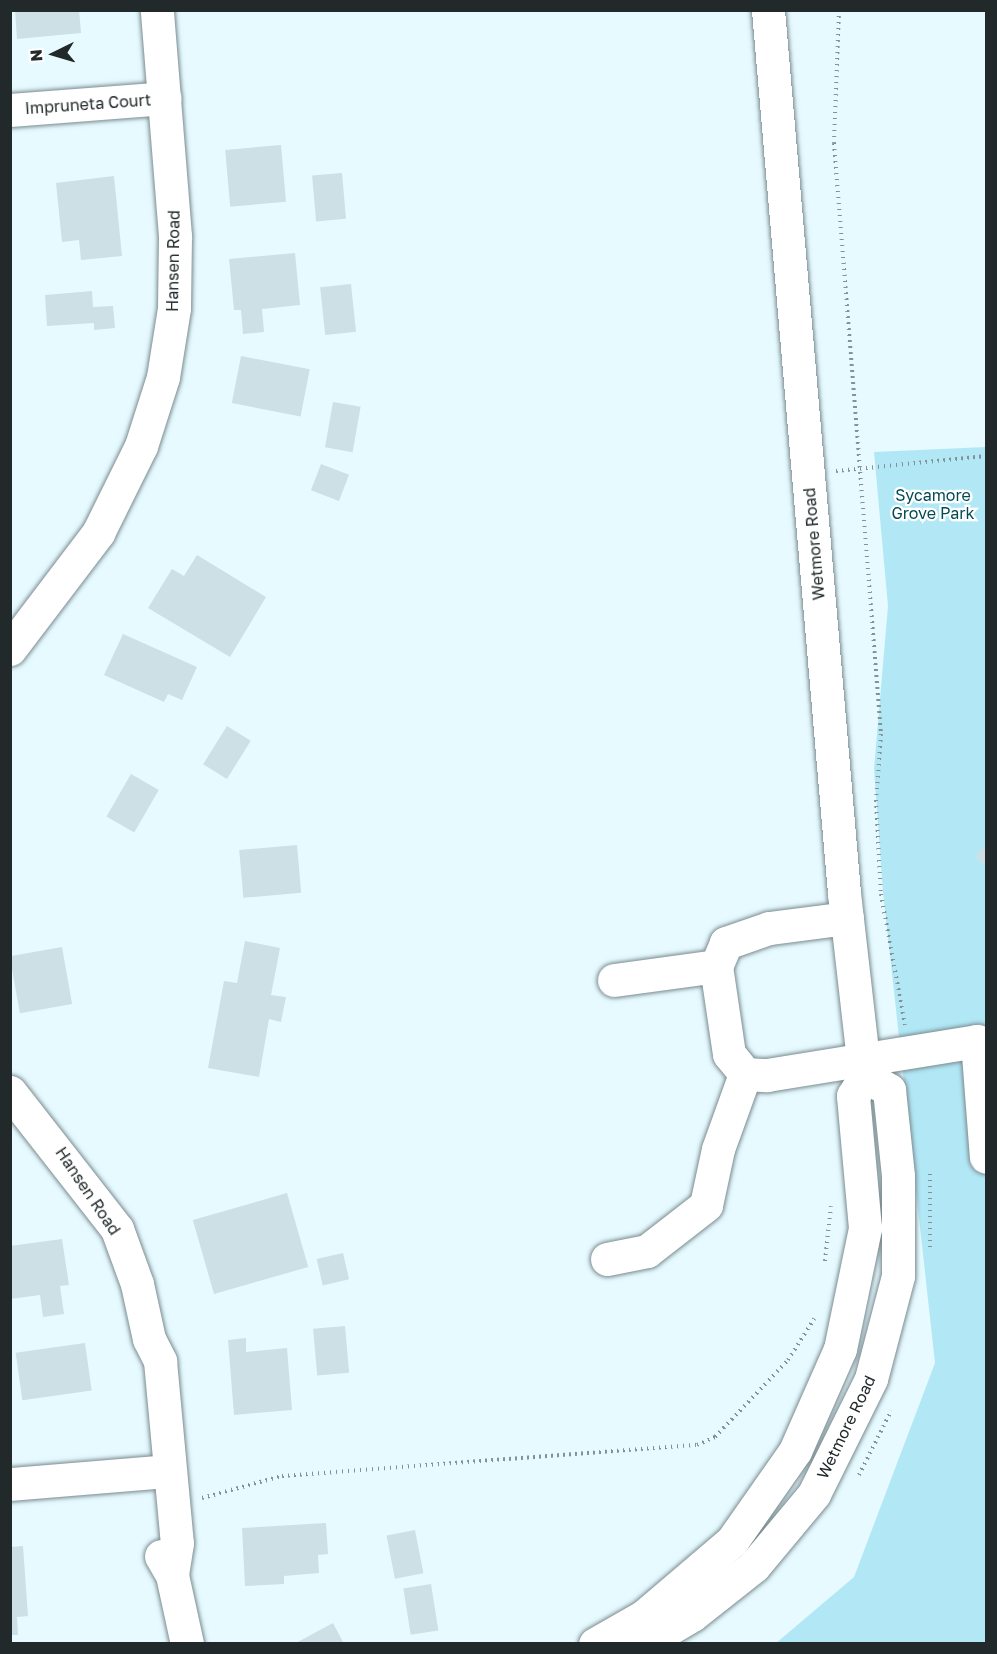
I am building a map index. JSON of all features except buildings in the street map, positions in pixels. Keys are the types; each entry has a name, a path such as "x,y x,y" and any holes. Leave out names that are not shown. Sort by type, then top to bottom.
{"street":[{"name":"Hansen Road","path":"10,650 98,533 141,446 162,377 174,308 175,236 157,10"},
{"name":"Wetmore Road","path":"594,1644 644,1616 732,1541 795,1451 840,1349 865,1228 853,1096 864,1068 847,918 768,10"},
{"name":"Impruneta Court","path":"10,110 165,98"},
{"path":"745,1074 729,1054 716,966 726,943 769,928 847,918"},
{"path":"614,980 716,966"},
{"path":"745,1074 864,1068 977,1041 987,1157"},
{"name":"Wetmore Road","path":"643,1644 692,1615 753,1566 814,1494 871,1379 898,1276 898,1176 889,1090 864,1068"},
{"path":"607,1259 646,1251 706,1204 718,1149 745,1074"},
{"name":"Hansen Road","path":"10,1092 117,1228 149,1339 160,1360 158,1472 177,1543 172,1575 187,1644"},
{"path":"10,1484 158,1472"}],"path":[{"path":"808,470 859,473 987,456"},
{"path":"824,1269 831,1202"},
{"path":"196,1498 282,1476 697,1444 716,1437 788,1360 816,1310"}],"green space":[{"name":"Sycamore Grove Park","path":"986,447 986,1643 775,1644 854,1577 935,1363 883,892 874,769 888,606 874,452"}]}
